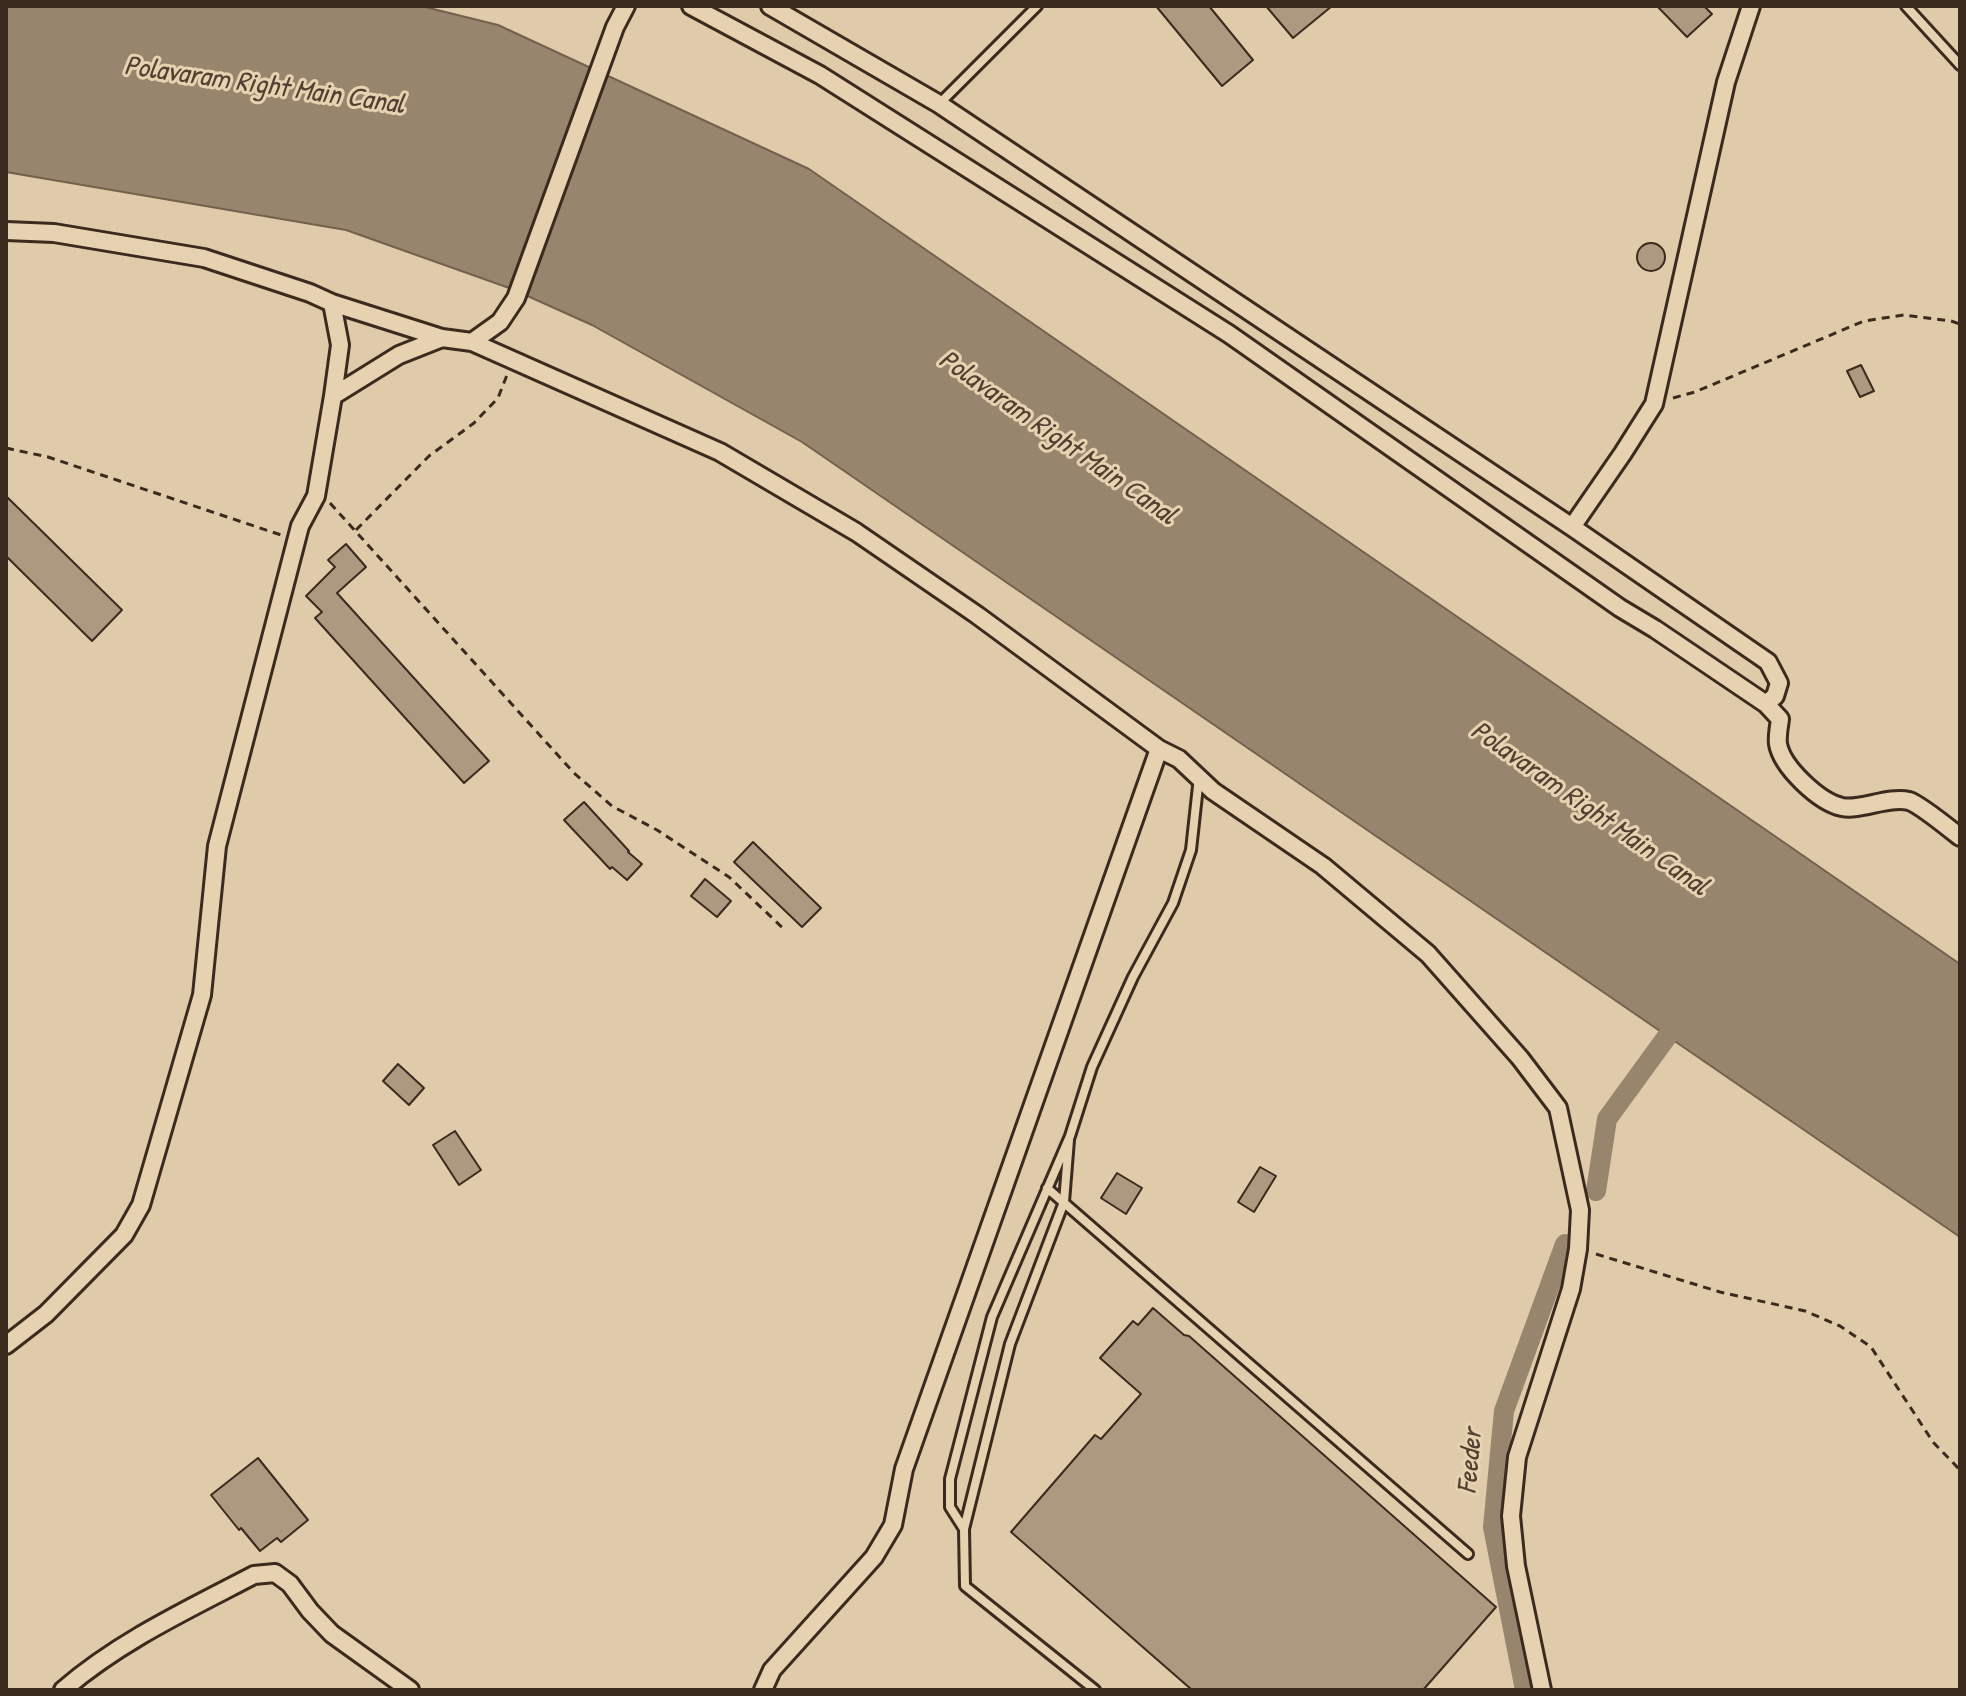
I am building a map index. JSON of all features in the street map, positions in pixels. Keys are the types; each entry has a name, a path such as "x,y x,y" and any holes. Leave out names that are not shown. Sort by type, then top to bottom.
{"street":[{"path":"472,342 500,322 516,298 615,27 626,6"},
{"path":"691,6 820,75 1229,334 1620,608 1766,704 1780,719 1778,745 1788,766 1823,798 1843,808 1889,800 1911,801 1960,837"},
{"path":"770,6 939,104 1572,527 1768,662 1779,683 1775,696 1766,704"},
{"path":"1572,527 1654,404 1726,82 1751,6"},
{"path":"6,231 54,233 204,258 442,338 472,342 720,452 856,532 977,615 1159,749 1179,759 1213,791 1323,866 1428,954 1520,1058 1558,1108 1580,1210 1578,1249 1571,1289 1517,1457 1511,1516 1516,1566 1542,1690"},
{"path":"6,1345 46,1314 124,1235 141,1205 202,995 217,846 300,526 316,496 340,345 332,303"},
{"path":"333,396 399,355 442,338"},
{"path":"763,1690 772,1670 874,1557 893,1525 904,1469 1159,749"},
{"path":"63,1690 90,1667 136,1637 254,1575 275,1573 290,1584 332,1634 410,1690"}],"lane":[{"path":"939,104 1037,6"},
{"path":"1906,6 1960,65"},
{"path":"964,1529 950,1507 950,1479 992,1317 1070,1136 1092,1067 1133,977 1173,903 1191,850 1199,777"},
{"path":"1070,1136 1064,1202 1010,1344 964,1529 965,1586 1095,1690"},
{"path":"1047,1188 1468,1554"}],"path":[{"path":"1654,404 1695,392 1864,321 1904,315 1960,324"},
{"path":"356,530 429,456 474,423 498,398 512,360"},
{"path":"6,448 48,457 298,541"},
{"path":"316,496 333,504 574,773 612,806 657,830 729,877 786,931"},
{"path":"1578,1249 1720,1292 1805,1311 1840,1326 1871,1347 1933,1442 1960,1470"}],"water":[{"name":"Polavaram Right Main Canal","path":"6,6 421,6 498,25 809,169 1960,964 1960,1237 802,442 592,325 512,289 346,230 6,172"}],"building":[{"path":"1156,6 1209,6 1253,60 1222,86"},
{"path":"1266,6 1332,6 1293,38"},
{"path":"1657,6 1704,6 1712,14 1687,37"},
{"path":"1651,243 1661,247 1665,257 1661,267 1651,271 1641,267 1637,257 1641,247"},
{"path":"1861,365 1874,391 1860,397 1847,371"},
{"path":"6,496 122,610 92,641 6,556"},
{"path":"346,544 366,567 337,593 489,761 464,783 315,618 322,612 306,596 335,567 328,560"},
{"path":"584,802 642,864 627,880 612,867 610,869 564,820"},
{"path":"753,842 821,908 802,927 734,862"},
{"path":"705,879 731,901 717,917 691,896"},
{"path":"398,1064 424,1088 409,1105 383,1081"},
{"path":"455,1131 481,1170 459,1185 433,1145"},
{"path":"1260,1167 1276,1176 1254,1212 1238,1202"},
{"path":"1117,1173 1142,1188 1126,1214 1101,1198"},
{"path":"1153,1308 1189,1336 1496,1607 1423,1690 1192,1690 1011,1532 1095,1435 1101,1439 1141,1394 1100,1358 1133,1321 1138,1325"},
{"path":"258,1458 308,1520 281,1542 277,1538 260,1551 211,1495"}],"waterway":[{"name":"Feeder","path":"1596,1191 1607,1119 1682,1016"},
{"name":"Feeder","path":"1525,1690 1493,1527 1504,1411 1565,1244"}]}
